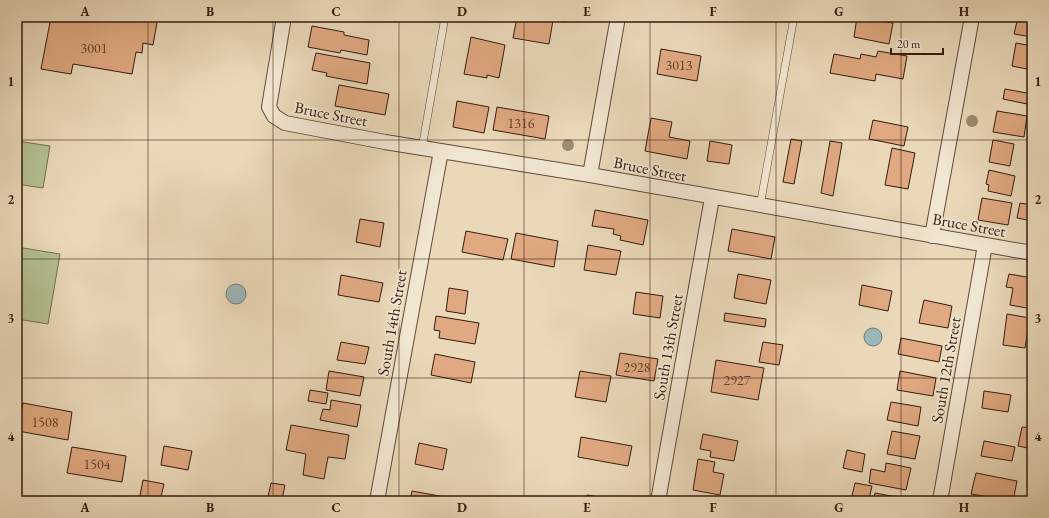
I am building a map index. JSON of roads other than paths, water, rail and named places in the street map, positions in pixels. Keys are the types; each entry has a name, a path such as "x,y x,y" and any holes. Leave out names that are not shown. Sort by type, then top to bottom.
{"street":[{"name":"Bruce Street","path":"284,17 269,107 274,116 284,123 1032,253"},
{"path":"590,175 618,17"},
{"path":"932,236 972,17"},
{"name":"South 14th Street","path":"377,501 441,151"},
{"name":"South 13th Street","path":"658,501 712,198"},
{"name":"South 12th Street","path":"940,501 985,245"}],"lane":[{"path":"422,148 445,17"},
{"path":"760,206 794,17"}],"water":[{"path":"236,284 243,287 246,294 243,301 236,304 229,301 226,294 229,287"},
{"path":"873,328 879,331 882,337 879,343 873,346 867,343 864,337 867,331"}]}
